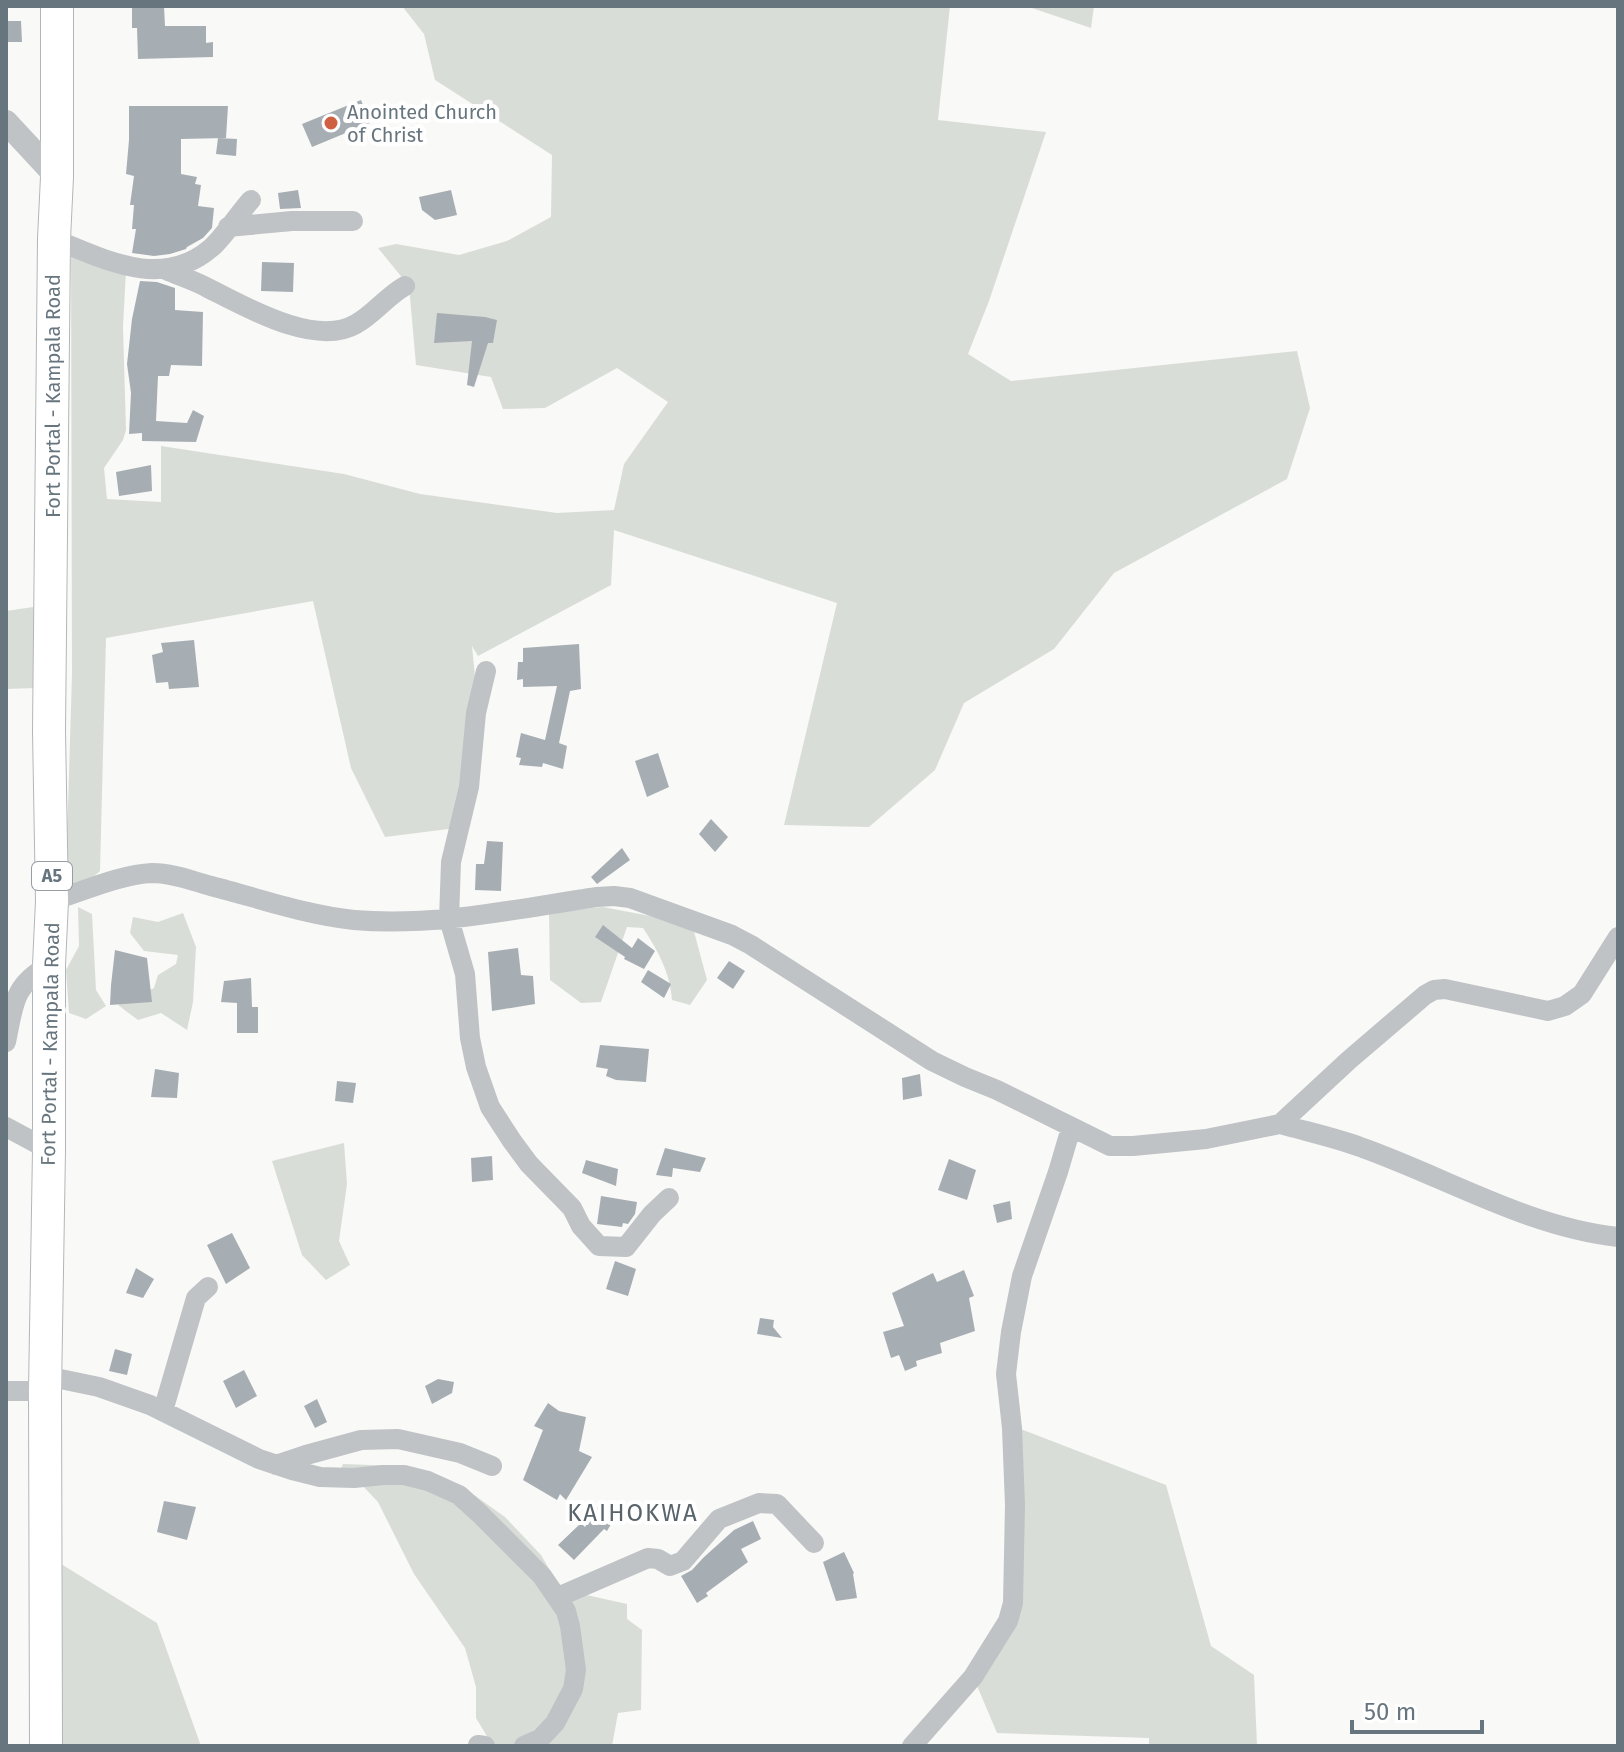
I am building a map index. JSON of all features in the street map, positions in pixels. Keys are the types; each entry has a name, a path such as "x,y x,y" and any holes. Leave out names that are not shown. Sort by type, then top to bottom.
{"highway":[{"name":"Fort Portal - Kampala Road","path":"46,1746 46,1384 52,901 49,731 57,6"}],"street":[{"path":"6,122 57,177"},
{"path":"166,270 199,257 213,246 251,200"},
{"path":"228,227 292,221 353,221"},
{"path":"54,239 138,269 166,270 301,329 340,330 357,324 405,286"},
{"path":"486,671 476,713 469,787 451,862 449,919 465,974 470,1038 476,1067 490,1107 529,1164 572,1208 581,1226 599,1246 626,1247 669,1198"},
{"path":"52,901 136,875 155,873 332,917 395,922 449,919 597,897 630,898 732,935 932,1061 1110,1146 1206,1139 1280,1124 1362,1147 1560,1225 1618,1237"},
{"path":"1280,1124 1349,1060 1434,990 1445,989 1548,1011 1565,1006 1582,994 1618,937"},
{"path":"6,1042 18,993 30,977 49,965"},
{"path":"6,1127 49,1150"},
{"path":"912,1746 973,1677 1008,1621 1013,1603 1015,1505 1006,1374 1011,1332 1022,1276 1071,1128"},
{"path":"163,1411 196,1298 208,1287"},
{"path":"6,1391 46,1384 99,1387 163,1411 276,1465 320,1477 404,1475 459,1495 542,1576 566,1611 570,1626 576,1670 573,1689 555,1723 540,1739 524,1746"},
{"path":"276,1465 361,1440 398,1439 460,1453 492,1466"},
{"path":"558,1597 648,1558 658,1559 670,1566 683,1561 719,1519 759,1503 777,1504 814,1543"}],"shaded area":[{"path":"402,6 950,6 938,120 1046,132 968,354 1011,381 1297,351 1310,408 1287,479 1114,573 1054,649 964,703 935,770 869,827 784,825 837,603 614,530 611,585 478,656 472,646 477,697 456,828 385,837 351,768 313,601 106,638 100,871 79,889 71,886 66,875 72,674 71,247 126,270 123,327 126,430 123,440 104,468 107,499 161,502 161,446 344,474 420,494 557,513 614,510 624,464 668,402 617,368 545,408 503,409 491,377 416,365 409,286 378,248 396,244 459,255 507,241 551,217 552,155 435,80 424,34"},
{"path":"1026,6 1094,6 1091,28"},
{"path":"40,606 35,688 6,689 6,611"},
{"path":"78,907 92,914 96,990 106,1006 86,1019 69,1013 66,970 79,946"},
{"path":"603,907 692,924 707,980 690,1005 672,1000 662,962 643,928 627,927 601,1002 581,1003 550,980 549,912"},
{"path":"183,913 196,947 193,1002 187,1030 161,1013 138,1020 118,1005 154,988 158,975 176,964 178,955 144,951 130,933 133,917 158,922"},
{"path":"344,1143 347,1184 339,1241 350,1265 326,1280 302,1255 272,1161"},
{"path":"1018,1428 1166,1485 1211,1646 1254,1675 1257,1746 1149,1746 1149,1738 997,1733 975,1681 1016,1618"},
{"path":"343,1464 399,1466 460,1485 505,1517 541,1555 568,1601 573,1592 627,1604 627,1619 642,1630 641,1710 618,1713 612,1746 499,1746 491,1743 476,1718 476,1687 465,1648 414,1574 378,1502 360,1483 336,1480"},
{"path":"61,1564 157,1623 201,1746 61,1746"}],"building":[{"path":"132,6 164,6 165,26 206,26 206,43 213,42 213,57 138,59 137,28 132,28"},
{"path":"6,21 21,21 22,42 6,42"},
{"path":"361,100 370,123 312,147 302,124"},
{"path":"129,106 228,106 226,138 181,139 181,174 197,177 195,184 201,185 198,206 214,208 212,228 186,249 154,256 132,253 136,229 132,229 134,205 130,205 134,176 126,174"},
{"path":"218,138 237,139 236,156 216,154"},
{"path":"298,190 301,208 280,209 278,193"},
{"path":"451,190 457,215 435,220 422,210 419,197"},
{"path":"262,262 294,263 293,292 261,291"},
{"path":"140,281 175,288 175,310 203,312 202,366 171,365 169,376 158,376 156,421 187,423 193,410 204,416 196,442 142,441 142,433 129,434 131,393 127,364"},
{"path":"437,313 497,320 493,343 488,343 474,387 467,385 472,341 434,343"},
{"path":"151,465 152,491 119,496 116,472"},
{"path":"194,640 199,687 169,689 168,682 156,683 152,655 163,652 161,643"},
{"path":"579,644 581,689 570,691 559,743 567,746 563,769 543,763 542,767 519,765 521,758 516,757 521,733 545,740 557,686 523,687 523,679 517,680 518,662 523,662 523,648"},
{"path":"658,753 669,787 647,797 635,761"},
{"path":"711,819 728,837 715,852 699,834"},
{"path":"487,841 503,842 501,891 475,890 476,864 484,864"},
{"path":"622,848 630,860 597,884 591,877"},
{"path":"603,925 632,948 638,938 655,951 644,969 624,959 595,937"},
{"path":"518,948 521,975 533,976 535,1004 492,1011 488,952"},
{"path":"115,950 147,958 152,1002 110,1005"},
{"path":"729,961 745,971 733,989 717,978"},
{"path":"648,970 671,984 664,998 641,982"},
{"path":"251,978 252,1007 258,1007 258,1033 237,1033 237,1003 221,1002 224,981"},
{"path":"600,1045 649,1049 646,1082 616,1080 606,1076 608,1069 596,1067"},
{"path":"155,1069 179,1073 177,1098 151,1097"},
{"path":"920,1074 922,1096 903,1100 902,1078"},
{"path":"337,1081 356,1083 353,1103 335,1101"},
{"path":"665,1148 706,1158 700,1172 673,1168 672,1177 656,1175"},
{"path":"492,1156 493,1180 472,1182 471,1158"},
{"path":"949,1159 976,1170 967,1200 938,1190"},
{"path":"586,1160 618,1169 616,1186 582,1173"},
{"path":"601,1196 637,1202 635,1214 628,1224 623,1223 622,1227 597,1224"},
{"path":"1010,1201 1012,1219 997,1223 993,1205"},
{"path":"232,1233 250,1268 226,1284 207,1245"},
{"path":"615,1261 636,1269 628,1296 606,1289"},
{"path":"136,1268 154,1279 143,1298 126,1293"},
{"path":"964,1270 974,1296 969,1298 975,1331 940,1343 942,1353 916,1361 917,1366 905,1371 899,1355 891,1358 883,1332 904,1326 892,1293 933,1273 937,1282"},
{"path":"760,1318 774,1320 773,1327 782,1338 757,1334"},
{"path":"115,1349 132,1354 127,1375 109,1371"},
{"path":"244,1370 257,1396 236,1408 223,1381"},
{"path":"438,1379 454,1382 452,1393 432,1404 425,1386"},
{"path":"317,1399 327,1422 315,1428 304,1406"},
{"path":"548,1403 559,1411 586,1417 579,1451 592,1457 566,1500 560,1494 557,1500 523,1480 543,1430 534,1426"},
{"path":"164,1501 196,1507 187,1540 157,1532"},
{"path":"601,1502 617,1514 607,1531 604,1529 574,1560 558,1545 581,1523 585,1527"},
{"path":"753,1521 761,1539 741,1549 748,1562 697,1603 681,1576 692,1570 734,1530"},
{"path":"844,1552 854,1573 857,1598 836,1601 823,1562"}],"place":[{"name":"Anointed Church of Christ","path":"331,123"}],"district":[{"name":"KAIHOKWA","path":"633,1513"}]}
